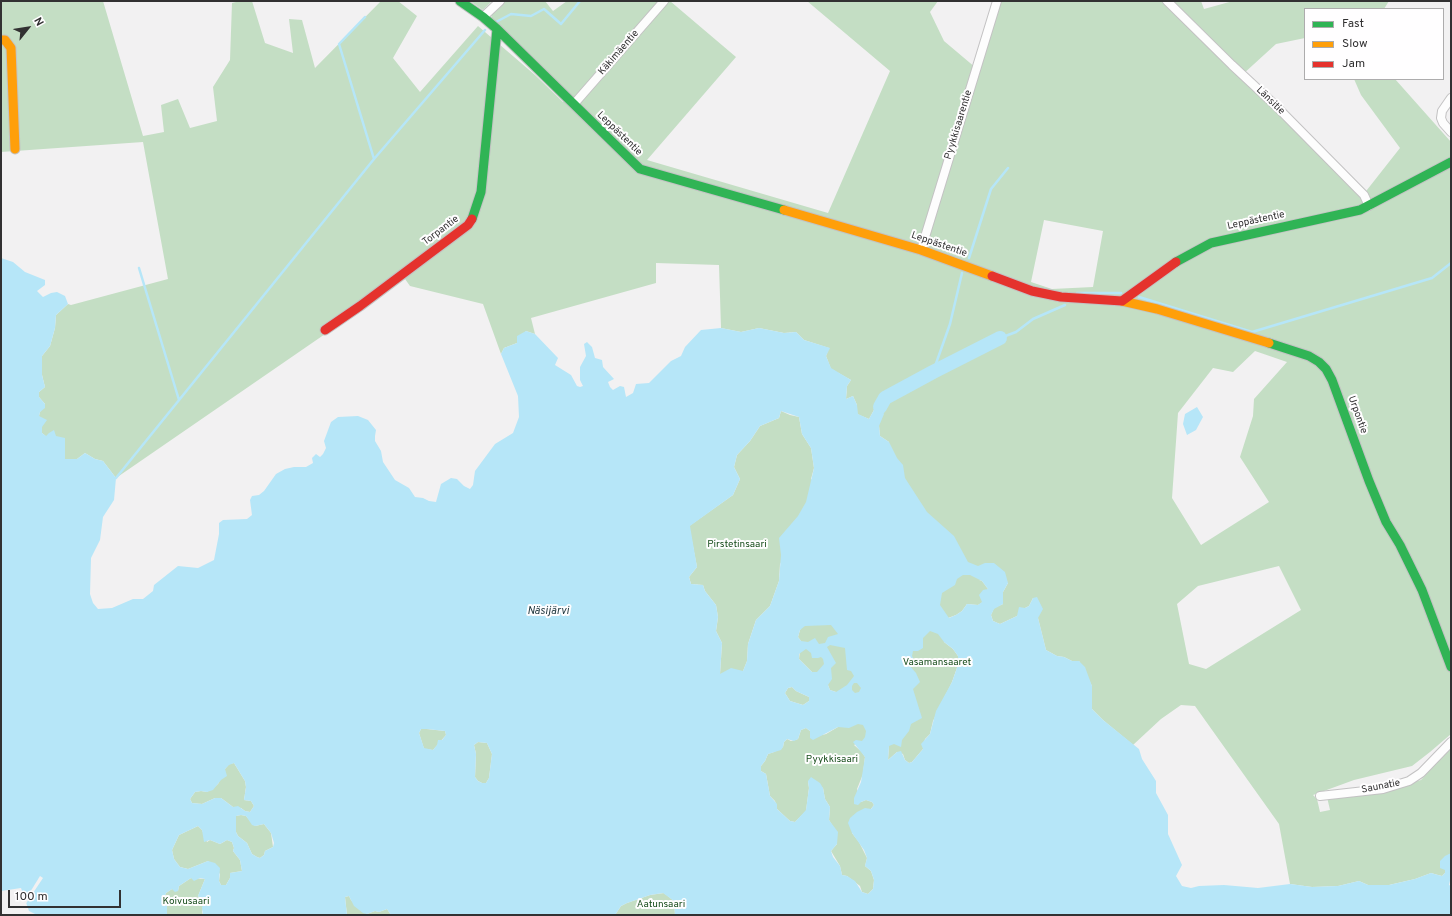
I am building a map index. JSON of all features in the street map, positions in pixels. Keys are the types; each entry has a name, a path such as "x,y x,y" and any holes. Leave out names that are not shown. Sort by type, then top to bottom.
{"street":[{"name":"Leppästentie","path":"460,1 497,29 640,169 921,250 1032,291 1076,299 1122,301 1174,263 1211,243 1349,213 1368,206 1451,162"},
{"path":"483,17 500,1"},
{"name":"Käkimäentie","path":"574,104 664,1"},
{"name":"Pyykkisaarentie","path":"921,250 997,1"},
{"name":"Länsitie","path":"1167,1 1275,105 1357,188 1364,196 1368,206"},
{"name":"Torpantie","path":"325,330 360,306 462,229 473,218 481,192 497,29"},
{"path":"1,40 5,40 11,48 15,149"},
{"path":"1451,98 1442,111 1441,118 1443,123 1451,132"},
{"name":"Urpontie","path":"1122,301 1157,309 1291,350 1310,356 1319,362 1326,370 1334,386 1369,481 1386,522 1400,545 1422,590 1451,667"},
{"name":"Saunatie","path":"1320,796 1383,789 1409,781 1421,773 1451,742"}],"green space":[{"path":"1,1 103,1 143,136 164,132 161,105 178,99 190,128 217,121 213,87 230,60 232,3 252,1 265,43 293,53 289,19 302,20 315,68 381,1 398,1 417,16 393,58 420,92 478,26 535,75 563,102 570,95 492,20 491,13 504,1 545,1 553,11 567,1 670,1 736,57 647,160 828,213 890,71 807,1 938,1 930,12 944,41 976,68 997,1 1201,1 1204,9 1233,1 1389,1 1385,8 1304,8 1304,38 1276,44 1242,75 1363,195 1400,148 1361,95 1354,80 1396,80 1451,142 1451,734 1412,766 1354,780 1313,795 1317,799 1320,812 1330,810 1327,797 1371,795 1421,780 1451,747 1451,853 1445,873 1442,876 1431,873 1415,879 1389,885 1368,885 1359,881 1338,886 1312,887 1290,884 1279,824 1195,706 1181,705 1161,719 1133,745 1092,709 1092,686 1079,661 1072,661 1064,657 1057,656 1046,650 1033,598 1029,606 1017,616 1000,624 993,621 991,615 994,608 1003,604 1003,592 1008,583 979,580 982,581 988,589 983,602 978,605 967,604 962,611 948,618 944,642 953,649 958,656 958,665 952,682 933,721 930,734 925,739 923,749 912,762 909,763 905,760 903,754 897,752 888,760 889,746 862,741 854,745 865,757 863,774 857,789 861,802 866,800 872,802 874,805 852,833 859,842 867,858 865,866 871,871 874,880 873,889 868,894 862,892 860,886 847,876 842,875 840,866 831,851 837,844 832,825 829,820 830,807 825,799 823,788 808,781 809,788 806,811 795,822 790,821 777,809 775,801 770,796 766,774 761,771 761,766 768,754 783,747 784,742 787,739 791,741 798,739 801,730 806,728 810,731 810,738 826,734 838,727 836,692 830,690 828,685 817,672 812,672 799,659 801,641 798,637 889,442 880,436 875,408 869,419 857,414 857,405 853,396 846,399 847,386 851,380 831,369 826,356 829,348 804,340 796,332 784,333 759,328 741,332 721,328 719,265 656,263 656,283 531,318 535,334 526,331 517,343 504,348 501,354 483,304 410,286 405,279 116,478 103,461 95,459 85,453 77,459 65,459 64,452 42,433 39,416 45,404 39,397 39,392 45,387 42,375 42,356 50,346 55,328 56,315 68,304 71,305 168,279 143,142 1,152","holes":["1044,220 1103,231 1093,287 1052,289 1031,282","1255,351 1287,362 1254,399 1253,416 1240,457 1269,502 1201,545 1172,498 1178,413 1213,368 1233,372","1279,566 1301,610 1206,669 1189,664 1177,604 1198,586"]},
{"path":"470,1 492,1 483,10"},
{"name":"Pirstetinsaari","path":"781,411 799,417 802,434 811,448 814,468 811,479 829,492 780,564 779,581 770,606 756,620 748,644 747,661 743,671 720,674 722,643 716,631 718,617 716,605 705,591 703,585 691,584 689,577 697,567 689,526 733,495 740,479 734,467 737,455 750,441 760,426 779,418"},
{"path":"792,687 796,691 809,697 809,701 803,705 790,701 785,693 788,688"},
{"path":"421,729 445,731 446,735 433,750 424,749 419,733"},
{"path":"478,742 487,743 492,754 489,778 486,783 478,781 475,777 476,754 474,745"},
{"path":"234,763 245,781 246,787 244,800 251,801 254,806 250,812 241,808 233,807 221,798 215,798 202,804 192,803 190,799 195,792 207,792 218,784 225,769 229,764"},
{"path":"236,816 246,816 255,826 264,824 271,833 273,847 265,851 264,855 260,858 252,854 247,843 238,836 236,832"},
{"path":"198,826 202,830 207,842 210,840 220,844 227,840 232,842 234,848 233,851 240,860 242,871 230,873 230,878 226,885 221,885 219,881 220,874 208,861 188,869 180,867 174,859 172,850 179,835"},
{"name":"Koivusaari","path":"191,878 205,879 198,896 204,904 202,912 203,915 167,915 166,893 172,889 178,891 179,886"},
{"name":"Aatunsaari","path":"664,893 674,901 675,915 615,915 621,906 627,903 650,895"},
{"path":"349,896 351,900 367,914 387,909 391,915 347,915 345,897"}],"water":[{"name":"Näsijärvi","path":"1,258 13,262 25,272 45,280 45,285 37,291 43,297 57,292 65,296 68,304 56,315 55,328 50,346 42,356 42,375 45,387 39,392 39,397 45,404 45,408 40,412 39,416 47,420 42,427 42,433 46,436 54,430 56,436 65,438 65,459 77,459 85,453 95,459 103,461 116,478 114,500 103,517 100,540 91,558 90,594 93,603 98,609 112,608 133,599 143,599 153,591 154,585 178,566 198,568 214,560 219,534 219,523 223,520 247,519 252,515 250,500 252,496 259,495 264,491 276,474 285,469 306,467 313,463 312,458 316,454 320,457 326,448 324,441 331,422 338,417 358,416 368,420 376,430 375,441 381,451 383,462 395,480 409,488 415,497 436,502 441,484 451,478 457,479 464,486 470,489 473,485 475,471 495,444 513,433 519,417 518,396 501,354 504,348 517,343 517,336 526,331 535,334 558,358 555,365 571,375 577,386 580,387 583,386 580,380 580,367 586,356 584,344 587,342 592,347 595,358 602,360 603,367 614,379 608,382 610,387 613,390 620,386 624,387 626,397 633,393 636,384 649,383 671,361 681,356 685,347 701,330 721,328 741,332 759,328 784,333 796,332 804,340 830,348 826,356 831,368 851,380 847,386 846,399 853,396 857,405 858,414 869,419 875,408 880,407 884,414 879,426 880,436 889,442 897,458 903,465 905,478 927,512 954,536 968,562 978,566 985,563 994,563 1005,572 1008,583 1003,592 1003,604 994,609 991,615 993,621 1000,624 1017,616 1019,607 1025,608 1029,606 1033,598 1037,597 1043,609 1038,618 1046,650 1057,656 1064,657 1072,661 1079,661 1085,667 1092,686 1092,709 1103,720 1139,749 1142,759 1156,781 1156,793 1168,815 1168,834 1182,865 1176,876 1182,886 1191,888 1199,886 1224,885 1258,888 1290,884 1312,887 1338,886 1359,881 1368,885 1389,885 1415,879 1431,873 1442,876 1445,873 1445,870 1440,868 1440,861 1451,853 1451,876 1449,885 1451,886 1451,915 675,915 674,901 663,893 650,895 627,903 621,906 615,915 391,915 387,909 367,914 363,913 354,906 349,896 345,897 347,915 203,915 202,907 204,904 198,896 205,879 200,878 194,881 191,878 179,886 178,891 175,892 172,889 166,893 167,915 37,915 29,911 21,888 1,891","holes":["781,411 799,417 802,434 811,448 814,468 806,502 798,516 779,538 781,555 779,581 770,606 756,620 748,644 747,661 743,671 731,668 720,674 722,643 716,631 718,617 716,605 705,591 703,585 691,584 689,577 697,567 690,526 733,495 740,479 734,467 737,455 750,441 760,426 779,418","963,575 970,575 982,581 988,589 983,590 979,595 982,602 978,605 967,604 962,611 949,618 940,605 942,593 955,585 957,579","831,625 838,634 828,637 825,643 819,644 815,638 808,642 801,641 798,637 800,630 805,626","930,631 938,634 944,642 953,649 958,656 958,665 952,682 936,711 930,734 921,744 923,749 912,762 909,763 905,760 901,751 897,752 888,760 889,746 894,744 901,747 902,740 909,731 911,724 922,718 913,689 920,682 916,673 909,665 916,664 912,656 913,651 918,651 923,648 923,638","830,645 845,648 847,670 851,671 854,676 847,685 836,692 830,690 828,685 832,679 831,668 836,663 827,647","806,649 811,653 812,658 821,657 823,659 824,664 817,672 812,672 799,659 799,654","854,683 857,683 861,688 859,692 855,693 852,690 852,686","792,687 796,691 809,697 809,701 803,705 790,701 785,693 788,688","858,724 863,725 866,731 865,737 862,741 856,740 853,742 865,757 861,782 854,798 854,804 858,805 866,800 872,802 874,805 871,809 865,808 857,812 850,818 848,823 852,833 864,850 867,858 865,866 871,871 874,880 873,889 868,894 862,892 855,881 842,875 840,866 833,857 831,851 837,844 838,832 829,820 830,807 825,799 823,788 820,783 811,777 808,781 809,788 806,810 795,822 790,821 777,809 777,804 770,796 766,774 761,771 761,766 768,754 781,750 787,739 794,741 798,739 801,730 806,728 810,731 810,738 813,740 838,727 849,728","421,729 445,731 446,735 442,740 438,740 437,745 433,750 424,748 419,733","478,742 487,743 492,754 489,778 486,783 482,783 475,777 476,754 474,745","234,763 245,781 246,787 244,800 251,801 254,806 250,812 245,811 238,806 233,807 221,798 215,798 202,804 192,803 190,799 195,792 207,792 213,790 221,780 227,776 225,769","236,816 246,816 252,825 255,826 264,824 271,833 274,843 273,847 265,851 264,855 260,858 252,854 247,843 238,836 236,832","198,826 202,830 204,842 210,840 220,844 227,840 232,842 234,848 233,851 240,860 242,871 230,873 230,878 226,885 221,885 219,881 220,868 215,863 208,861 188,869 180,867 174,859 172,850 179,835"]},
{"path":"1197,407 1203,417 1196,430 1187,435 1183,424 1185,414"}],"pier":[{"path":"40,876 43,878 25,905 24,902"}],"waterway":[{"path":"496,22 511,14 531,16 544,9 561,24 580,1"},
{"path":"365,17 339,44 374,159"},
{"path":"116,478 374,159 485,30"},
{"path":"969,258 991,189 1008,168"},
{"path":"1139,297 1252,332 1432,278 1451,263"},
{"path":"139,268 179,400"},
{"path":"933,372 950,324 962,273"},
{"path":"1077,293 1121,293"},
{"path":"1000,338 1016,332 1033,319 1065,305"},
{"path":"880,407 885,398 1000,338"}],"traffic: fast":[{"path":"460,1 497,29 640,169 784,210"},
{"path":"472,219 481,192 497,29"},
{"path":"1176,262 1211,243 1360,210 1451,162"},
{"path":"1269,343 1309,356 1319,362 1326,369 1332,380 1369,481 1386,522 1400,545 1422,590 1451,667"}],"traffic: slow":[{"path":"1,40 5,40 11,48 15,149"},
{"path":"784,210 921,250 992,276"},
{"path":"1122,301 1157,309 1269,343"}],"traffic: jam":[{"path":"325,330 360,306 468,225 472,219"},
{"path":"992,276 1032,291 1061,297 1122,301 1176,262"}],"park label":[{"name":"Vasamansaaret","path":"937,663"},
{"name":"Pyykkisaari","path":"832,760"}]}
